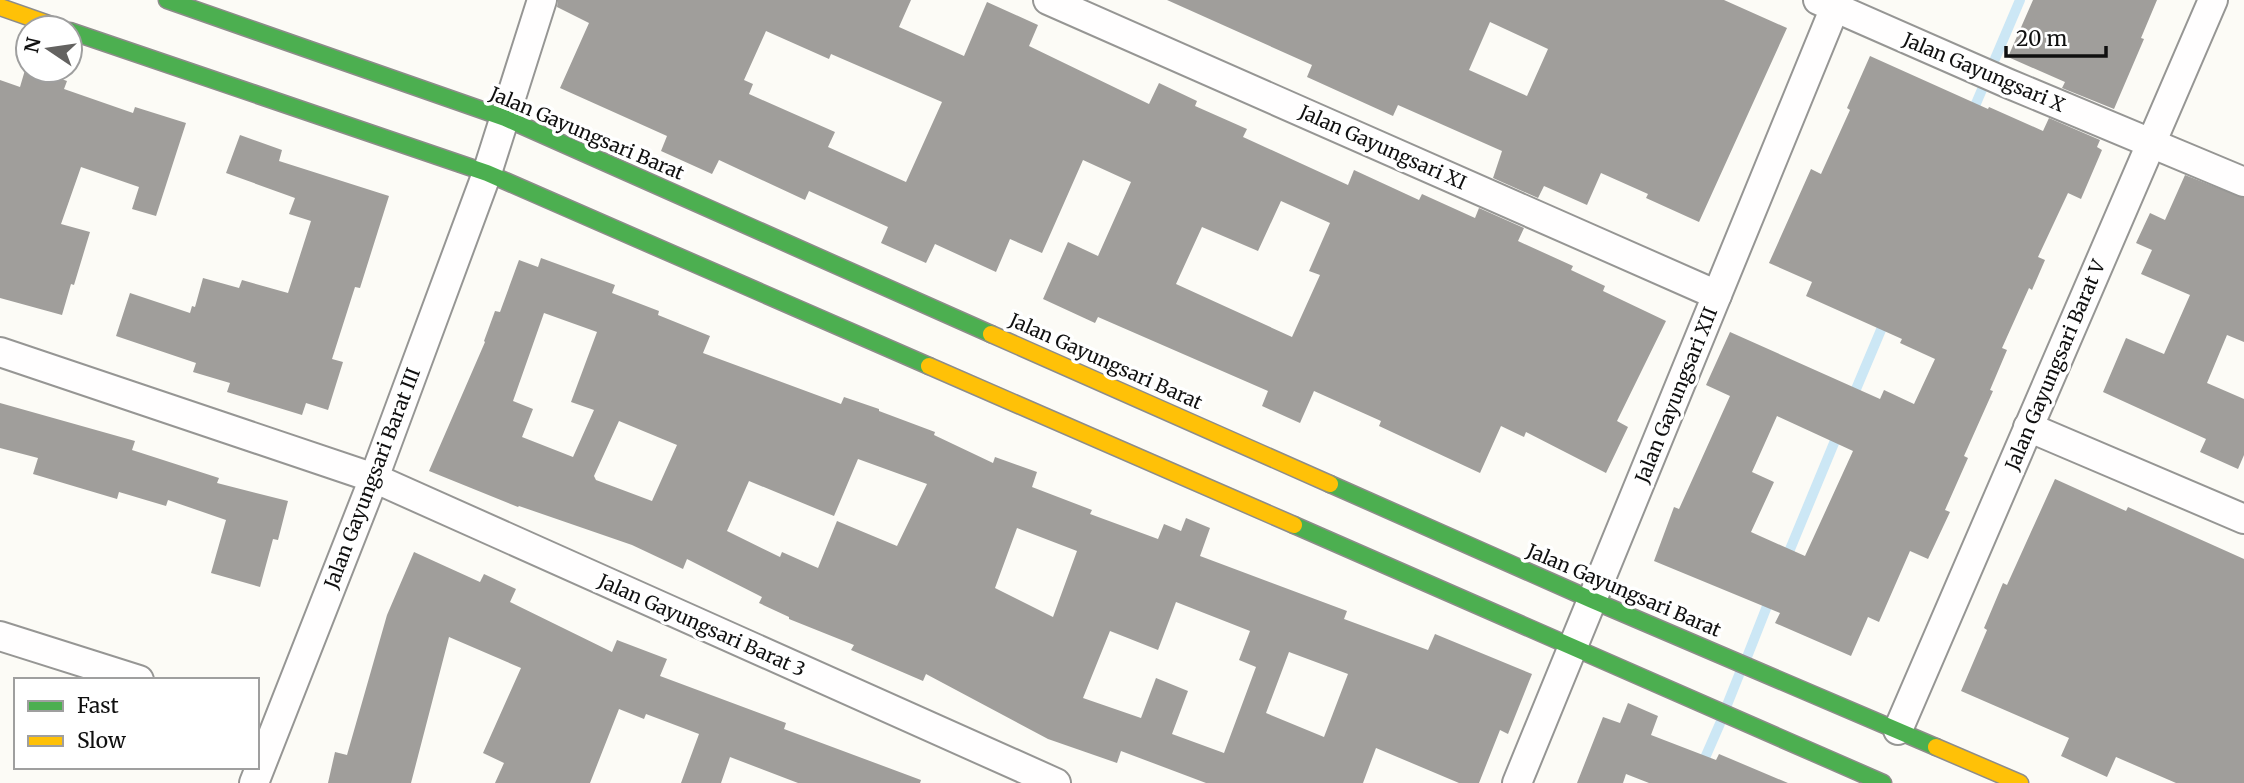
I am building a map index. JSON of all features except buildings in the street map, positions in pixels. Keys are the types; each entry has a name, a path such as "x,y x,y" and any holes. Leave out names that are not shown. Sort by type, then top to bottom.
{"street":[{"name":"Jalan Gayungsari Barat","path":"167,0 505,118 1592,600 2020,783"},
{"name":"Jalan Gayungsari Barat III","path":"259,759 267,720 361,474 487,173 542,0"},
{"name":"Jalan Gayungsari XI","path":"1048,0 1717,295"},
{"name":"Jalan Gayungsari Barat V","path":"1898,730 2213,0"},
{"name":"Jalan Gayungsari XII","path":"1517,783 1717,295 1827,4"},
{"name":"Jalan Gayungsari X","path":"1827,4 2244,182"},
{"path":"0,8 18,14"},
{"path":"84,36 487,173 1878,782"},
{"name":"Jalan Gayungsari Barat III","path":"0,352 361,474"},
{"path":"2028,427 2244,519"},
{"name":"Jalan Gayungsari Barat 3","path":"361,474 1056,783"},
{"path":"0,636 133,678"}],"waterway":[{"path":"1972,113 2020,0"},
{"path":"1851,401 1886,318"},
{"path":"1786,559 1839,431"},
{"path":"1747,657 1771,596"},
{"path":"1727,705 1741,670"},
{"path":"1694,783 1722,719"}],"traffic: fast":[{"path":"167,0 505,118 991,334"},
{"path":"84,36 487,173 929,366"},
{"path":"1330,484 1592,600 1936,747"},
{"path":"1294,525 1883,783"}],"traffic: slow":[{"path":"0,7 20,14"},
{"path":"991,334 1330,484"},
{"path":"929,366 1294,525"},
{"path":"1936,747 2020,783"}]}
